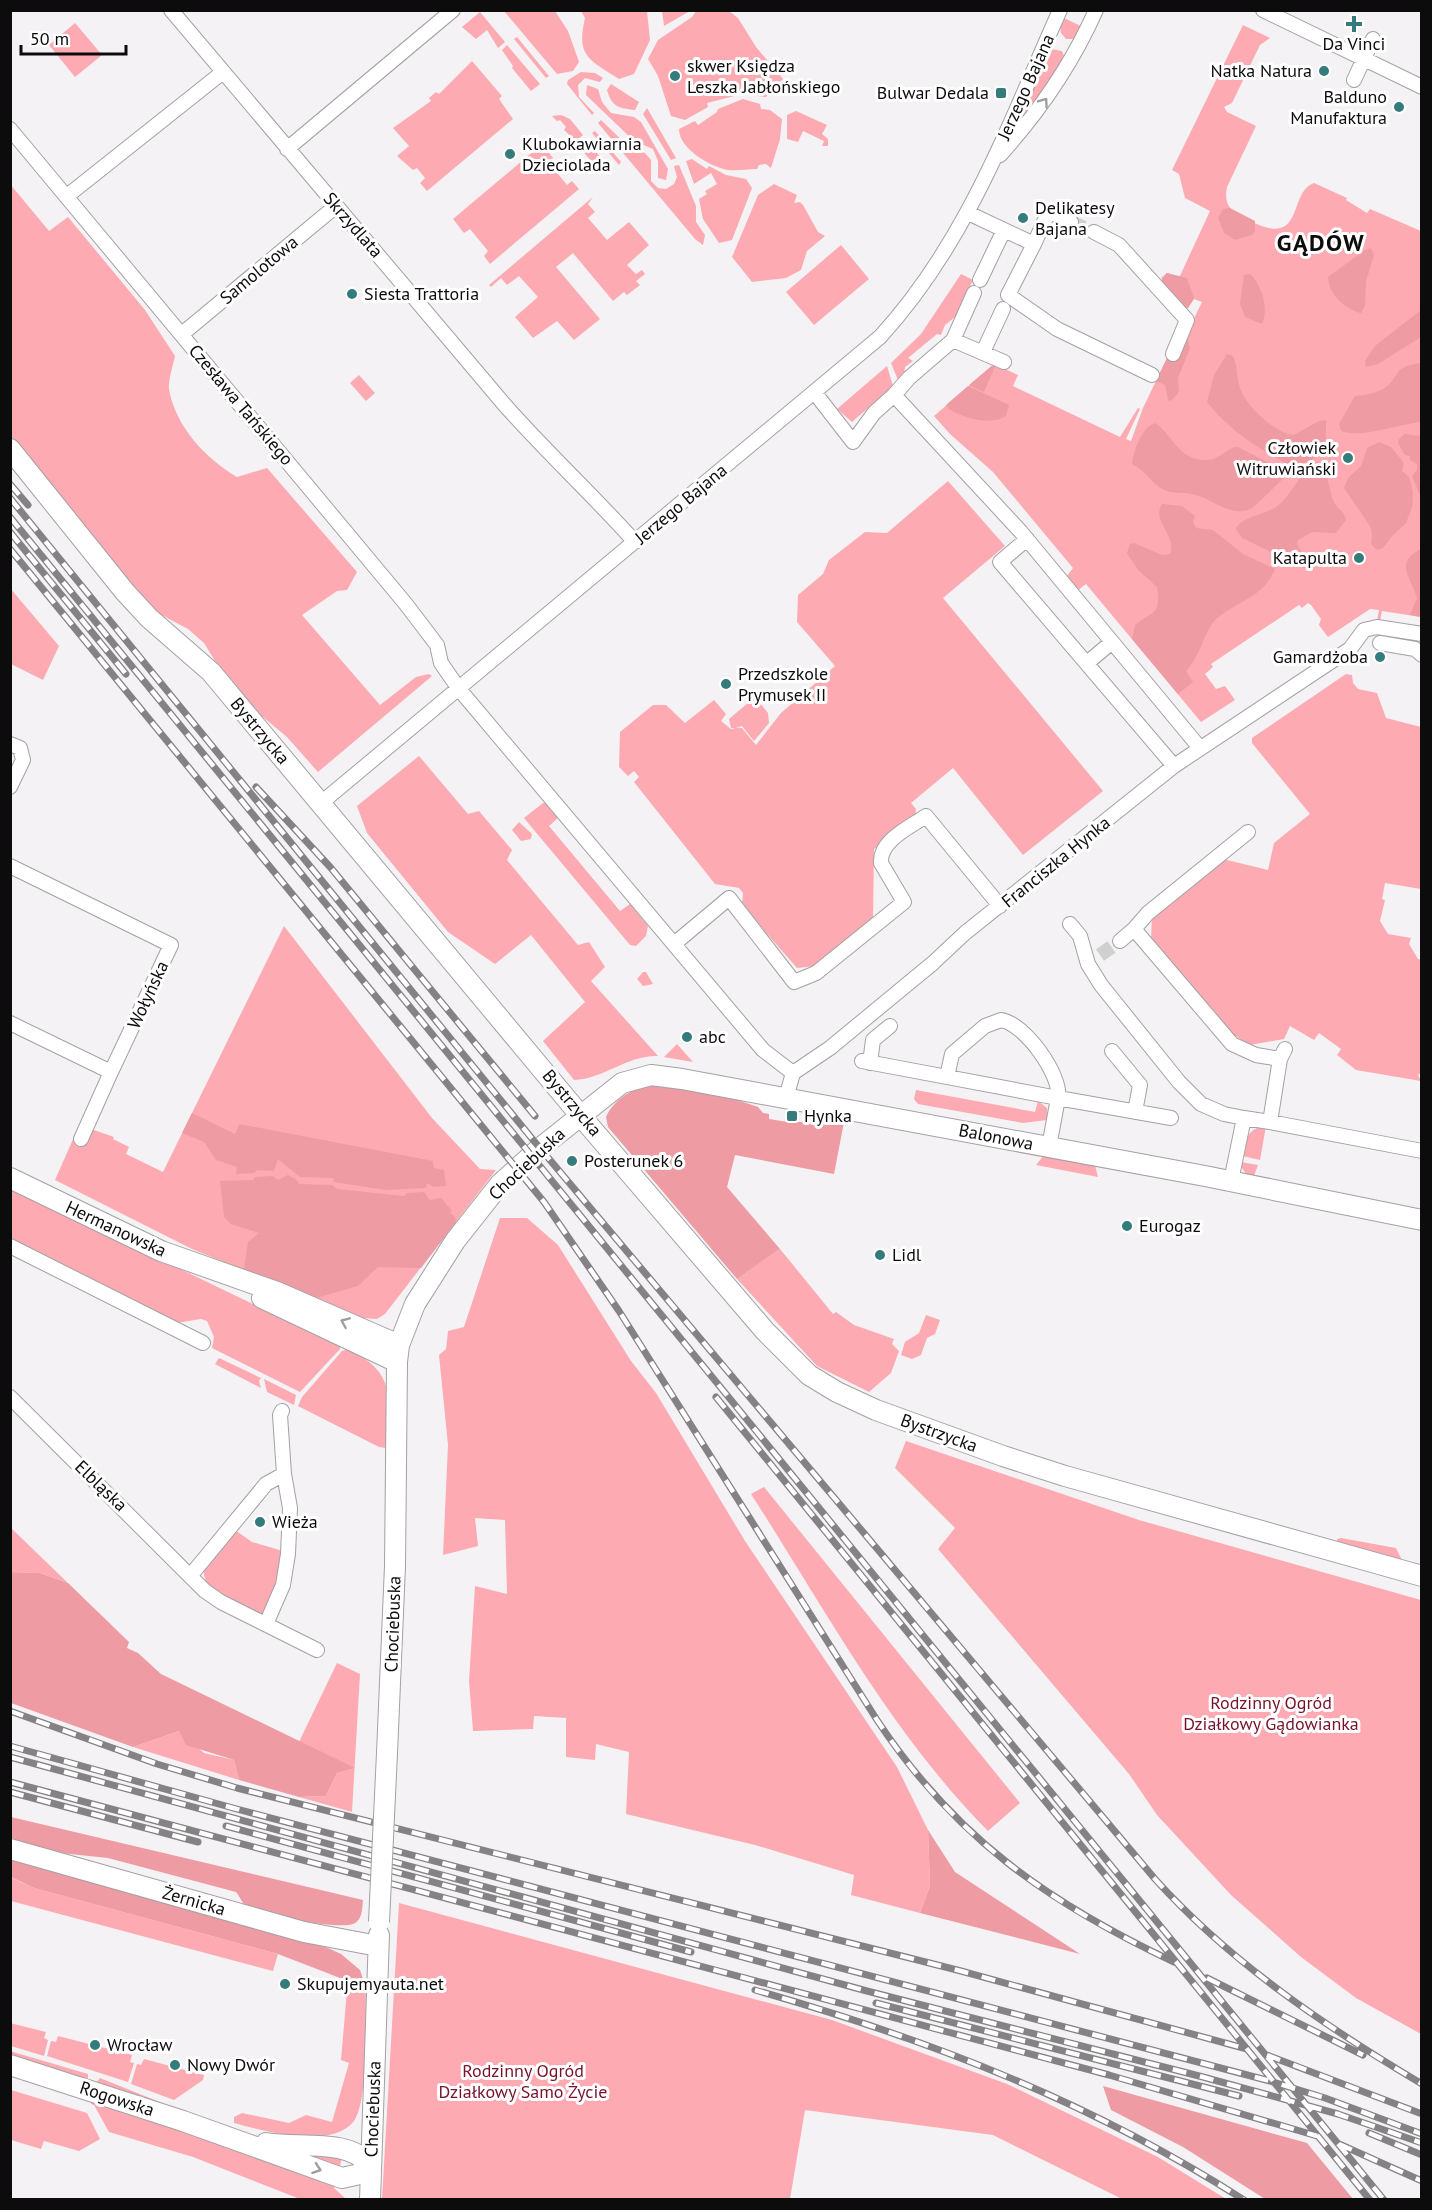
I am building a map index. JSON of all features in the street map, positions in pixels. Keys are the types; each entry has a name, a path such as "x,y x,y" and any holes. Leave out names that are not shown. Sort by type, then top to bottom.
{"street":[{"name":"Skrzydlata","path":"171,10 542,447 590,493 635,542"},
{"path":"287,148 453,10"},
{"name":"Jerzego Bajana","path":"321,803 815,393 873,344 906,309 941,261 968,213 993,163 1060,10"},
{"name":"Jerzego Bajana","path":"993,163 1037,112 1063,75 1096,10"},
{"path":"1263,10 1422,87"},
{"path":"1354,80 1373,39"},
{"path":"67,196 223,72"},
{"name":"Czesława Tańskiego","path":"10,129 405,603 437,645 441,663 459,689 763,1050 794,1073"},
{"name":"Samolotowa","path":"182,334 336,206"},
{"path":"1071,222 1049,211 1008,295 1057,329 1152,375"},
{"path":"968,213 1034,244"},
{"path":"815,393 853,442 874,413 909,378 953,340 1004,230"},
{"path":"1094,232 1119,245 1187,320 1173,354"},
{"path":"983,352 1003,309"},
{"path":"953,340 1004,362"},
{"path":"894,395 1027,539 1200,748"},
{"name":"Bystrzycka","path":"10,449 125,592 149,618 211,672 580,1115 787,1355 829,1389 900,1419 1065,1476 1422,1576"},
{"path":"1027,539 1000,562 1174,766"},
{"name":"Franciszka Hynka","path":"794,1073 830,1048 1000,906 1174,766 1350,649 1360,635 1370,627 1398,630"},
{"path":"1396,645 1398,630 1422,634"},
{"path":"1088,663 1112,642"},
{"path":"1380,643 1415,649 1422,655"},
{"path":"10,787 23,760 15,746"},
{"path":"674,944 729,898 794,982 816,973 904,902 881,863 880,856 886,845 926,816 1000,906"},
{"path":"1120,941 1148,913 1248,832"},
{"name":"Wołyńska","path":"10,867 171,945 111,1072"},
{"path":"1070,924 1080,936 1089,964 1121,1011 1192,1096 1212,1110 1422,1151"},
{"path":"1134,929 1232,1044 1256,1055 1283,1054 1270,1122"},
{"path":"1089,964 1100,956"},
{"path":"947,1077 952,1054 990,1023 1007,1021 1016,1026 1048,1063 1055,1075 1059,1091 1049,1147"},
{"path":"10,1023 111,1072 81,1139"},
{"path":"890,1026 873,1040 866,1062 1171,1118"},
{"path":"1112,1051 1140,1085 1135,1112"},
{"path":"786,1098 788,1083 794,1073"},
{"name":"Balonowa","path":"580,1115 622,1083 651,1075 1231,1181 1422,1220"},
{"name":"Chociebuska","path":"370,2199 378,1946 395,1566 398,1354 415,1304 426,1283 455,1240 493,1192 517,1167 580,1115"},
{"path":"1231,1181 1244,1118"},
{"name":"Hermanowska","path":"10,1178 143,1242 224,1275 273,1305 398,1354"},
{"path":"10,1246 203,1343"},
{"name":"Elbląska","path":"10,1397 205,1591 222,1602 317,1650"},
{"path":"266,1624 283,1585 288,1554 290,1508 284,1474 280,1415 282,1411"},
{"path":"191,1575 266,1484 284,1474"},
{"name":"Żernicka","path":"10,1849 304,1932 378,1946"},
{"name":"Rogowska","path":"10,2065 223,2134 342,2178"},
{"path":"337,2147 351,2142 362,2129 373,2104"},
{"name":"Rogowska","path":"223,2134 273,2144 337,2147 361,2156 371,2166"},
{"path":"359,2199 342,2178 360,2175 371,2166"}],"green space":[{"path":"662,10 690,11 664,26"},
{"path":"504,11 555,11 568,31 579,62 573,71 557,74"},
{"path":"581,11 647,11 650,40 634,74 619,79 587,56 582,41 585,18"},
{"path":"696,11 729,11 738,18 756,47 783,79 766,97 742,94 707,103 708,107 685,120 671,116 658,76 648,59 658,40 692,17"},
{"path":"480,12 505,42 498,48 487,30 476,39 462,27"},
{"path":"1064,18 1083,27 1074,39 1066,39 1061,33 1060,26"},
{"path":"75,23 102,55 75,77 49,45"},
{"path":"1243,25 1270,38 1260,45 1232,103 1224,107 1227,112 1256,126 1227,187 1226,198 1230,207 1258,225 1274,229 1285,226 1291,219 1305,189 1314,183 1347,198 1346,200 1367,213 1370,209 1421,231 1421,617 1382,611 1380,621 1377,621 1379,610 1370,609 1328,637 1319,625 1321,619 1311,605 1308,603 1302,608 1299,605 1211,664 1213,667 1205,674 1216,689 1225,686 1235,700 1201,722 1086,584 1077,591 1066,577 1073,568 993,472 950,434 934,416 994,364 1018,375 1013,386 1120,437 1138,408 1140,409 1126,439 1131,441 1143,408 1168,356 1175,357 1202,302 1194,299 1188,308 1161,278 1167,273 1179,278 1210,211 1185,198 1179,174 1172,170"},
{"path":"517,37 549,76 546,78 514,39"},
{"path":"507,45 540,84 531,91 512,68 513,66 502,50"},
{"path":"1051,49 1062,51 1066,61 1012,136"},
{"path":"472,61 502,96 499,99 513,119 427,191 420,183 425,178 417,168 413,170 397,156 409,146 393,128 431,101 429,98 436,92 439,94"},
{"path":"581,72 595,73 603,78 600,82 585,78 578,85 579,97 594,113 592,115 567,84 568,80"},
{"path":"611,84 639,102 635,110 620,107 611,100 607,90"},
{"path":"587,85 598,89 602,102 611,113 634,117 641,122 668,169 666,180 658,178 658,161 653,149 634,141 586,95"},
{"path":"743,99 760,104 761,109 770,110 782,119 780,139 771,168 766,164 759,165 757,169 721,168 697,156 680,136 679,129 695,121 698,125 718,109"},
{"path":"647,108 676,158 671,160 643,114"},
{"path":"796,111 827,125 822,134 828,139 828,146 822,146 824,141 803,131 798,142 787,139 787,115"},
{"path":"561,115 570,119 583,135 576,141 564,130 566,127 560,120 557,121 552,116"},
{"path":"601,120 630,148 645,153 651,160 651,181 658,188 666,189 674,184 677,177 674,166 679,165 696,206 696,222 705,235 703,245 695,239 598,123"},
{"path":"595,131 621,162 619,165 592,133"},
{"path":"586,140 608,166 601,172 578,146"},
{"path":"542,144 553,158 549,163 567,185 572,181 579,189 490,264 484,256 488,251 470,229 464,233 453,219"},
{"path":"692,159 707,169 709,166 726,175 746,179 752,188 732,240 719,243 703,219 699,199 707,194 705,191 717,184 711,173 694,184 686,161"},
{"path":"10,184 49,231 68,217 145,310 175,356 169,389 172,403 185,428 203,451 237,477 267,468 357,572 347,590 337,591 302,615 380,705 416,677 429,674 432,676 318,772 287,737 263,717 261,718 220,669 204,643 188,629 156,612 130,584 11,438"},
{"path":"774,184 797,195 794,203 800,202 803,205 818,232 825,236 807,251 801,270 786,278 752,282 732,257 758,195"},
{"path":"593,197 588,204 595,212 588,218 607,240 629,222 649,245 627,265 636,274 642,270 645,274 636,281 640,285 627,295 624,292 613,301 573,253 556,267 600,319 574,340 557,321 533,338 515,317 538,297 519,276 507,285 501,278 491,287 489,285"},
{"path":"841,245 869,279 814,325 786,292"},
{"path":"961,274 973,280 955,317 945,325 941,335 937,334 908,358 913,361 905,367 904,375 898,380 891,363 921,334"},
{"path":"887,366 893,386 852,422 837,409"},
{"path":"359,375 375,393 366,401 350,383"},
{"path":"948,481 1005,546 943,598 1103,791 1023,855 953,768 911,803 916,809 915,818 874,849 873,918 815,966 797,968 742,905 743,893 739,888 715,884 634,782 639,777 634,771 628,776 619,767 620,732 653,705 666,705 685,723 714,700 726,714 721,721 731,729 736,729 731,728 729,719 755,697 768,713 769,723 754,741 742,726 736,728 742,728 756,745 781,713 835,666 797,622 798,595 823,574 829,560 865,532 887,533"},
{"path":"10,588 59,646 43,680 11,664"},
{"path":"1346,674 1352,675 1353,683 1358,689 1377,693 1386,718 1421,727 1421,889 1385,883 1382,899 1385,900 1380,921 1388,934 1411,938 1409,944 1421,960 1422,1072 1418,1075 1421,1081 1356,1070 1337,1055 1341,1049 1319,1033 1314,1040 1290,1026 1284,1039 1250,1045 1223,1028 1151,941 1152,914 1219,858 1268,870 1274,843 1310,814 1252,743 1252,738"},
{"path":"419,756 468,814 479,811 512,850 507,860 578,945 589,942 605,967 591,981 658,1056 636,1059 595,1076 574,1080 543,1041 585,1002 531,935 495,964 448,932 367,833 357,806"},
{"path":"543,803 547,803 559,817 549,826 620,911 630,904 648,926 646,936 636,946 630,945 524,818"},
{"path":"519,822 532,834 531,839 521,841 512,830"},
{"path":"284,926 432,1118 480,1169 496,1170 385,1314 377,1319 362,1318 192,1249 55,1180 74,1137 85,1142 91,1129 114,1137 113,1139 129,1147 126,1154 163,1172"},
{"path":"643,972 646,972 653,984 643,986 637,979"},
{"path":"677,1044 693,1062 664,1057"},
{"path":"916,1090 1035,1112 1038,1101 1047,1108 1047,1120 1023,1123 918,1104 914,1099"},
{"path":"1266,1126 1260,1160 1242,1156 1248,1135 1255,1129"},
{"path":"1044,1155 1095,1165 1098,1177 1036,1165"},
{"path":"1241,1162 1258,1165 1254,1176 1247,1175"},
{"path":"10,1187 340,1346 340,1349 300,1392 212,1348 214,1337 207,1321 201,1319 176,1323 11,1239"},
{"path":"500,1218 527,1218 558,1245 631,1361 656,1393 745,1541 897,1767 928,1830 930,1886 920,1913 851,1895 854,1875 755,1845 626,1814 629,1752 596,1744 595,1760 566,1757 566,1718 534,1716 533,1729 473,1731 469,1681 475,1586 507,1594 505,1520 475,1518 478,1546 443,1555 448,1445 439,1355 446,1349 448,1331 464,1327"},
{"path":"780,1249 833,1314 836,1312 854,1325 894,1339 892,1344 899,1351 891,1373 869,1392 817,1366 737,1279"},
{"path":"926,1315 940,1320 935,1334 927,1338 921,1355 912,1359 901,1355 905,1342 919,1333"},
{"path":"348,1349 364,1358 376,1368 383,1378 388,1402 386,1448 379,1447 298,1406 302,1397 342,1351"},
{"path":"219,1358 261,1378 259,1381 261,1388 215,1364"},
{"path":"264,1379 296,1395 294,1405 267,1392"},
{"name":"Rodzinny Ogród Działkowy Gądowianka","path":"906,1441 1139,1520 1421,1600 1421,2034 1356,1998 1301,1957 1231,1895 1157,1815 1129,1774 938,1549 955,1528 895,1468"},
{"path":"764,1487 1020,1803 988,1831 920,1753 861,1669 751,1494"},
{"path":"10,1527 68,1583 40,1573 11,1572"},
{"path":"235,1530 252,1542 283,1551 283,1566 270,1609 261,1614 252,1614 228,1602 212,1590 204,1575 211,1558"},
{"path":"1337,1539 1396,1548 1402,1560 1421,1564 1421,1569 1338,1545"},
{"path":"337,1663 360,1674 352,1812 299,1797 326,1796 337,1773 354,1768 299,1742"},
{"path":"179,1731 204,1753 234,1760 239,1780 133,1747"},
{"path":"10,1877 34,1888 278,1954 273,1971 11,1901"},
{"name":"Rodzinny Ogród Działkowy Samo Życie","path":"399,1903 832,2020 1007,2084 1158,2157 1226,2199 1122,2199 993,2135 805,2110 790,2199 382,2199"},
{"path":"348,1979 366,1988 364,2077 359,2110 354,2121 344,2130 330,2135 314,2136 279,2134 234,2123 234,2117 242,2113 289,2123 306,2115 332,2122 349,2063 341,2060"},
{"path":"10,2023 46,2032 44,2038 48,2040 44,2056 11,2046"},
{"path":"58,2036 132,2055 130,2062 134,2063 128,2082 47,2056 51,2041 56,2042"},
{"path":"10,2051 88,2074 88,2080 11,2057"},
{"path":"144,2059 204,2075 203,2080 174,2100 131,2084 137,2064 141,2065"},
{"path":"100,2078 172,2107 96,2083"},
{"path":"11,2090 87,2113 100,2139 79,2151 44,2141 41,2149 11,2140"},
{"path":"91,2099 335,2183 334,2188 346,2199 300,2199 193,2157 109,2132 94,2105 91,2104"},
{"path":"301,2153 342,2157 339,2170"}],"shaded area":[{"path":"1230,208 1255,221 1255,231 1252,235 1235,240 1224,233 1218,218 1223,209"},
{"path":"1371,248 1374,255 1366,281 1365,306 1361,313 1349,308 1339,300 1331,290 1328,277"},
{"path":"1167,273 1187,278 1194,298 1188,308 1184,309 1160,282"},
{"path":"1250,274 1258,284 1263,298 1265,311 1262,324 1245,317 1240,304 1244,275"},
{"path":"1421,310 1421,337 1378,364 1366,367 1365,361 1375,346"},
{"path":"1187,338 1190,348 1178,378 1179,392 1171,401 1168,400 1165,385 1156,381 1168,356"},
{"path":"1227,354 1233,356 1235,360 1243,395 1262,418 1271,425 1287,434 1294,435 1319,421 1326,420 1326,439 1319,446 1318,455 1299,470 1249,441 1226,423 1207,402 1214,375"},
{"path":"1421,363 1421,422 1368,432 1341,431 1339,424 1355,396 1380,391 1389,385 1400,370"},
{"path":"996,364 984,392 969,385"},
{"path":"968,386 1009,405 1006,416 985,421 949,409 946,405"},
{"path":"1155,423 1189,456 1208,460 1238,447 1283,470 1284,478 1253,507 1243,511 1228,509 1192,494 1164,490 1132,464 1136,446 1142,434"},
{"path":"1405,434 1421,436 1421,498 1412,476 1417,470 1417,464 1410,460 1410,456 1405,455 1398,443"},
{"path":"1379,442 1391,447 1404,463 1402,471 1409,477 1413,492 1412,508 1406,523 1383,548 1377,550 1371,544 1370,526 1344,488 1348,478 1361,466 1367,448"},
{"path":"1318,462 1325,471 1335,504 1346,520 1336,533 1312,532 1298,540 1297,544 1309,565 1306,569 1242,538 1236,529 1247,519 1276,507 1306,471"},
{"path":"1162,504 1182,506 1195,516 1193,522 1196,528 1213,530 1243,554 1275,569 1264,586 1224,613 1212,624 1195,659 1186,671 1193,682 1178,694 1132,639 1135,625 1157,608 1158,597 1157,587 1138,570 1127,553 1130,544 1134,543 1162,555 1170,554 1170,540 1160,517 1159,510"},
{"path":"1421,549 1421,617 1410,615 1417,598 1406,566 1413,554"},
{"path":"650,1084 723,1095 758,1107 763,1113 769,1114 769,1119 788,1122 844,1122 834,1174 735,1155 727,1187 780,1249 737,1279 608,1127 606,1117 614,1105 630,1092"},
{"path":"192,1113 235,1134 239,1124 433,1161 434,1168 444,1170 446,1186 433,1187 427,1183 426,1188 386,1190 334,1182 333,1178 300,1177 278,1159 274,1171 257,1170 254,1173 236,1174 237,1167 216,1160 204,1142 182,1133"},
{"path":"288,1175 297,1180 299,1184 332,1185 337,1189 404,1196 407,1193 424,1192 430,1200 441,1198 452,1211 450,1213 455,1217 456,1222 421,1268 378,1267 358,1286 316,1298 244,1269 248,1242 259,1233 231,1224 224,1217 220,1181 253,1180 255,1177 273,1176 278,1180"},
{"path":"11,1572 40,1573 68,1583 129,1642 127,1648 138,1653 161,1674 355,1768 337,1773 326,1796 299,1797 239,1780 234,1760 186,1745 179,1731 133,1747 11,1703"},
{"path":"11,1817 363,1900 361,1914 359,1920 353,1924 331,1925 264,1912 244,1904 236,1892 108,1858 51,1852 11,1839"},
{"path":"928,1830 955,1872 1080,1954 920,1913 930,1886"},
{"path":"10,1858 328,1948 341,1954 360,1970 366,1988 278,1954 34,1888 11,1877"},
{"path":"1103,2086 1307,2143 1353,2199 1265,2199 1183,2147 1111,2110"}],"tunnel":[{"path":"1071,222 1094,232"},
{"path":"1100,955 1120,941"}],"railway":[{"path":"10,484 28,505"},
{"path":"10,498 534,1141 1155,1879 1215,1938 1247,1965 1350,2040 1422,2084"},
{"path":"10,517 1384,2200"},
{"path":"10,532 126,674"},
{"path":"10,549 544,1202 619,1311 877,1720 907,1762 972,1833 1008,1863 1046,1891 1086,1916 1174,1962"},
{"path":"256,787 331,868 535,1116"},
{"path":"716,1397 1370,2200"},
{"path":"10,1711 157,1764 237,1788 961,1971 1247,2049"},
{"path":"10,1746 233,1808 1270,2081 1325,2098 1422,2134"},
{"path":"10,1757 867,1991 1203,2077 1338,2114 1422,2143"},
{"path":"10,1782 1109,2075 1317,2136"},
{"path":"10,1792 198,1842"},
{"path":"226,1826 691,1952"},
{"path":"1207,1978 1363,2055"},
{"path":"755,1990 883,2030 1007,2077 1127,2132 1244,2200"},
{"path":"876,2003 1239,2096"},
{"path":"1267,2055 1422,2114"},
{"path":"1369,2133 1422,2155"},
{"path":"1339,2144 1422,2181"}],"place":[{"name":"Da Vinci","path":"1354,24"},
{"name":"Natka Natura","path":"1324,71"},
{"name":"skwer Księdza Leszka Jabłońskiego","path":"675,76"},
{"name":"Bulwar Dedala","path":"1001,93"},
{"name":"Balduno Manufaktura","path":"1399,107"},
{"name":"Klubokawiarnia Dzieciolada","path":"510,154"},
{"name":"Delikatesy Bajana","path":"1023,218"},
{"name":"Siesta Trattoria","path":"352,294"},
{"name":"Człowiek Witruwiański","path":"1348,458"},
{"name":"Katapulta","path":"1359,558"},
{"name":"Gamardżoba","path":"1380,657"},
{"name":"Przedszkole Prymusek II","path":"726,684"},
{"name":"abc","path":"687,1037"},
{"name":"Hynka","path":"792,1116"},
{"name":"Posterunek 6","path":"572,1161"},
{"name":"Eurogaz","path":"1127,1226"},
{"name":"Lidl","path":"880,1255"},
{"name":"Wieża","path":"260,1522"},
{"name":"Skupujemyauta.net","path":"285,1984"},
{"name":"Wrocław","path":"95,2045"},
{"name":"Nowy Dwór","path":"175,2065"}],"district":[{"name":"GĄDÓW","path":"1321,243"}]}
